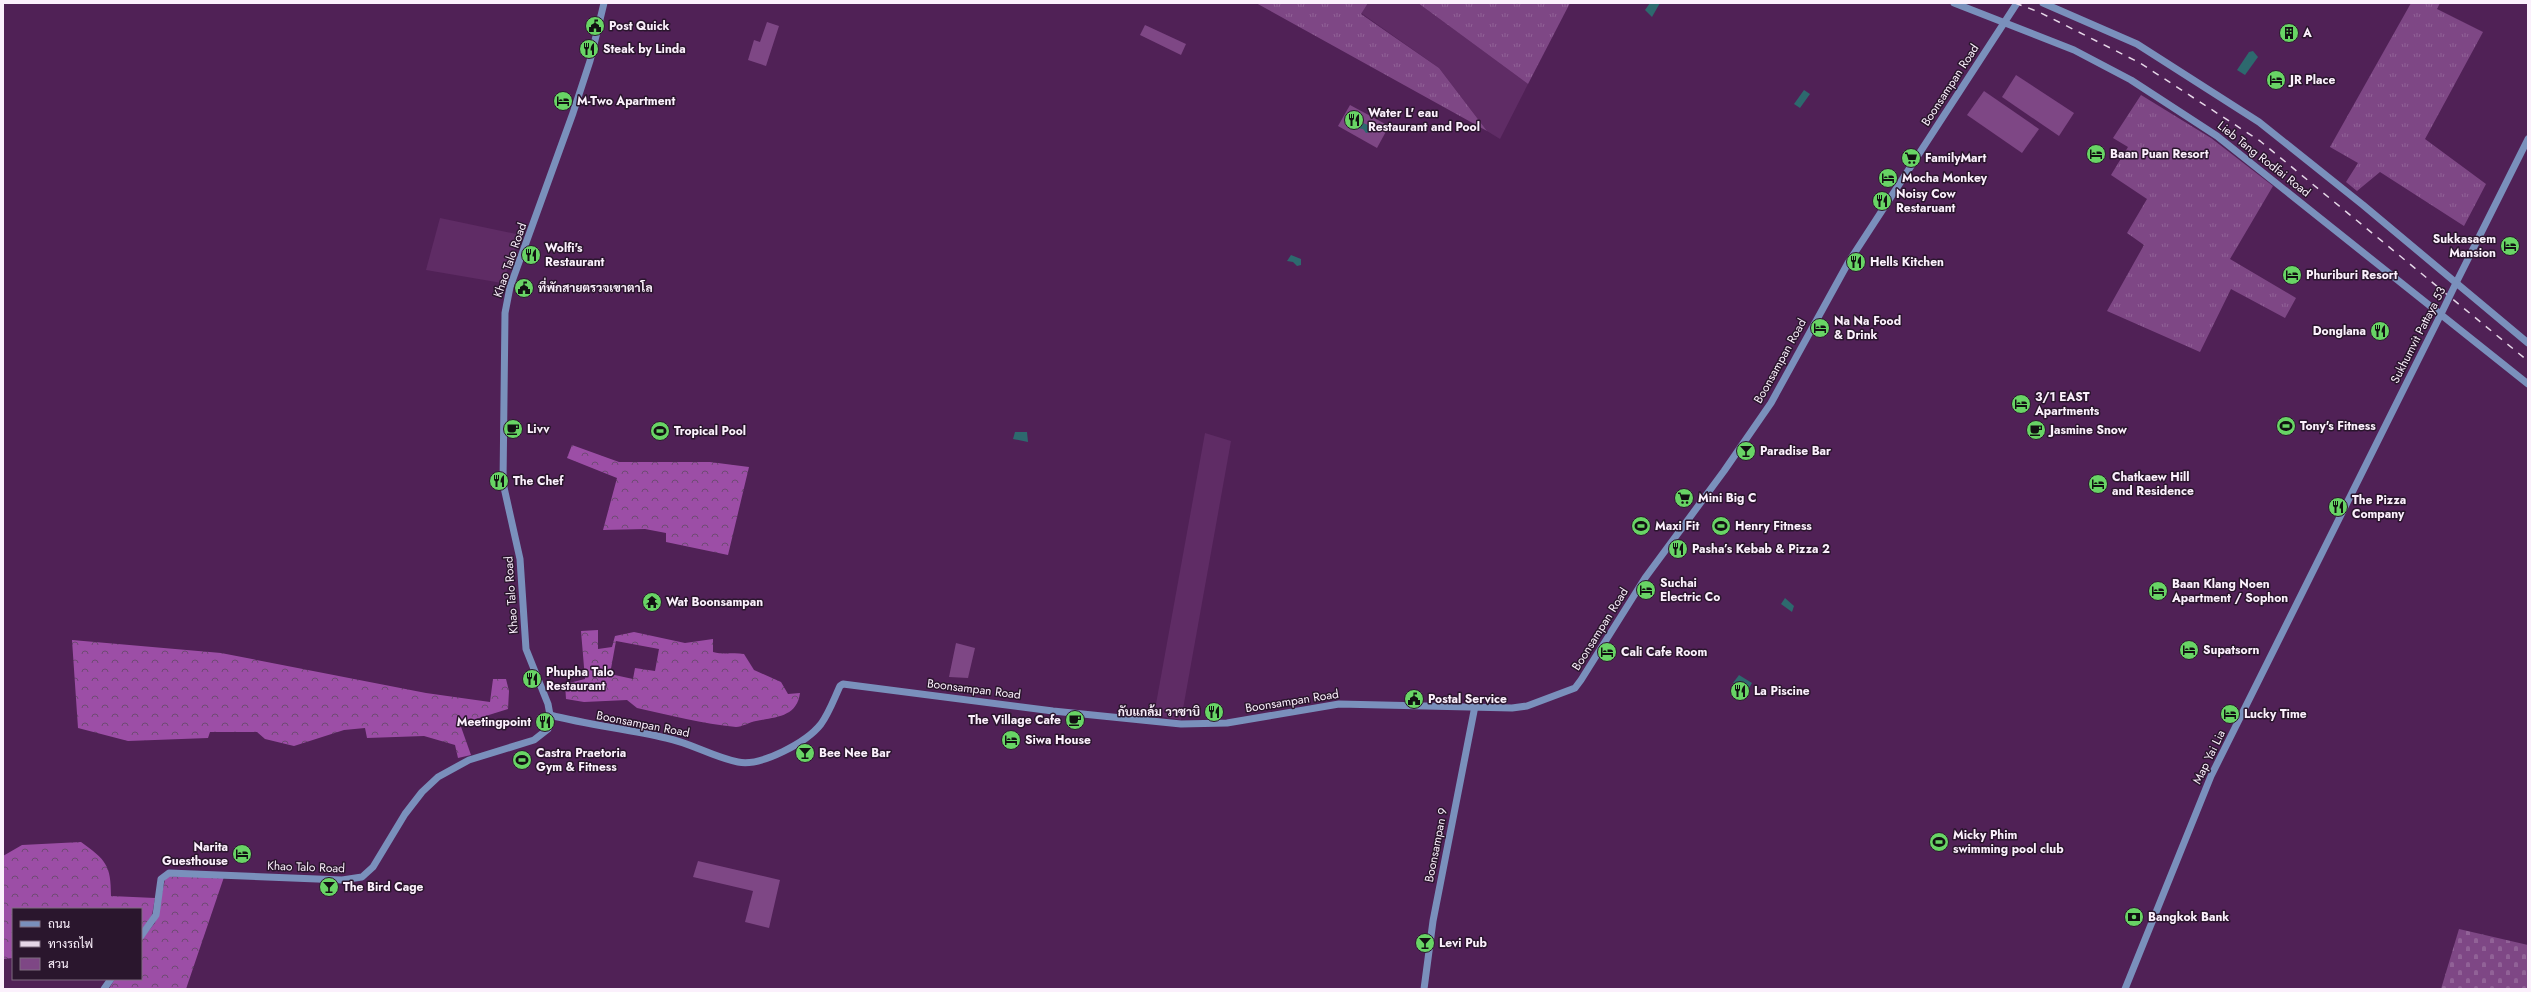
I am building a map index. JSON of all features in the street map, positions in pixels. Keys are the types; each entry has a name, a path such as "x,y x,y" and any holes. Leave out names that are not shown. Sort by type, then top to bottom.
{"street":[{"name":"Khao Talo Road","path":"142,935 156,915 161,879 165,874 173,872 342,880 362,877 373,867 398,824 422,792 438,777 468,760 534,740 548,729 550,715 548,704 526,649 520,559 504,483 505,313 512,280 587,68 604,3"},
{"name":"Lieb Tang Rodfai Road","path":"1954,3 2074,50 2125,76 2217,136 2528,384"},
{"name":"Boonsampan Road","path":"550,715 683,742 732,761 748,764 767,758 799,743 814,732 821,723 840,686 844,684 1053,711 1181,724 1227,723 1339,704 1475,706 1504,708 1527,706 1574,688 1581,680 1645,578 1724,472 1771,403 1856,251 2017,3"},
{"name":"Lieb Tang Rodfai Road","path":"2043,3 2137,44 2235,105 2303,156 2528,343"},
{"name":"Sukhumvit Pattaya 53","path":"2327,540 2442,314 2528,139"},
{"name":"Map Yai Lia","path":"2125,989 2211,776 2327,540"},
{"name":"Boonsampan 9","path":"1424,989 1433,921 1475,706"},
{"path":"104,989 109,980"}],"shaded area":[{"path":"1368,3 1418,3 1528,84 1500,139 1487,131 1439,68 1361,13"},
{"path":"1650,3 1660,3 1652,17 1645,10"},
{"path":"2253,51 2258,57 2245,75 2237,70 2249,52"},
{"path":"1804,90 1810,94 1800,108 1794,104"},
{"path":"1361,122 1370,126 1370,132 1366,133 1363,129 1356,128"},
{"path":"440,218 521,235 502,283 426,270"},
{"path":"1291,255 1301,259 1301,265 1297,266 1293,262 1287,261"},
{"path":"1015,432 1027,432 1028,442 1013,439"},
{"path":"1205,433 1231,441 1181,720 1154,715"},
{"path":"1785,598 1794,606 1792,612 1781,604"},
{"path":"1739,675 1752,683 1748,690 1733,683"}],"green space":[{"path":"1256,3 1368,3 1361,14 1439,68 1487,131"},
{"path":"1418,3 1570,3 1528,84"},
{"path":"2411,3 2440,3 2437,9 2483,32 2425,139 2486,184 2464,226 2380,172 2357,191 2346,182 2358,163 2330,147"},
{"path":"767,22 779,26 766,66 748,60 754,40 760,42"},
{"path":"1145,25 1186,44 1181,55 1140,35"},
{"path":"2016,75 2074,113 2059,136 2002,97"},
{"path":"1984,91 2039,129 2022,153 1967,115"},
{"path":"2141,95 2211,138 2273,186 2230,259 2296,298 2285,318 2231,289 2200,352 2107,311 2144,245 2127,233 2147,199 2111,175 2128,147 2113,138"},
{"path":"1350,105 1389,126 1377,148 1338,126"},
{"path":"572,445 619,462 710,462 749,467 728,555 666,542 666,533 645,529 603,530 617,478 567,458"},
{"path":"598,630 598,649 612,647 615,636 634,632 685,643 713,639 713,652 744,654 754,670 781,682 788,694 800,693 798,701 795,707 790,711 778,717 736,727 699,722 637,708 627,700 584,702 566,699 565,684 585,679 581,631","holes":["616,641 659,649 655,671 635,668 633,679 610,674"]},
{"path":"72,640 221,653 426,693 490,702 493,679 506,679 509,691 508,709 460,724 471,755 458,758 455,745 424,736 367,738 365,728 344,730 294,746 265,739 257,732 210,732 208,738 128,741 78,728"},
{"path":"956,643 975,648 968,678 949,677"},
{"path":"81,842 96,854 105,864 110,877 111,896 155,898 152,915 142,930 142,908 12,908 12,958 3,959 3,856 22,845"},
{"path":"698,861 780,880 769,928 745,922 753,891 693,877"},
{"path":"169,876 224,877 186,989 109,989 114,980 142,980 142,939 155,923 165,880"},
{"path":"2459,929 2528,945 2528,989 2441,989"}],"railway":[{"path":"2015,3 2039,12 2140,63 2260,141 2528,361"}],"place":[{"name":"Post Quick","path":"595,26"},
{"name":"A","path":"2289,33"},
{"name":"Steak by Linda","path":"589,49"},
{"name":"JR Place","path":"2276,80"},
{"name":"M-Two Apartment","path":"563,101"},
{"name":"Water L' eau Restaurant and Pool","path":"1354,120"},
{"name":"Baan Puan Resort","path":"2096,154"},
{"name":"FamilyMart","path":"1911,158"},
{"name":"Mocha Monkey","path":"1888,178"},
{"name":"Noisy Cow Restaruant","path":"1882,201"},
{"name":"Sukkasaem Mansion","path":"2510,246"},
{"name":"Wolfi's Restaurant","path":"531,255"},
{"name":"Hells Kitchen","path":"1856,262"},
{"name":"Phuriburi Resort","path":"2292,275"},
{"name":"ที่พักสายตรวจเขาตาโล","path":"524,288"},
{"name":"Na Na Food & Drink","path":"1820,328"},
{"name":"Donglana","path":"2380,331"},
{"name":"3/1 EAST Apartments","path":"2021,404"},
{"name":"Tony's Fitness","path":"2286,426"},
{"name":"Livv","path":"513,429"},
{"name":"Jasmine Snow","path":"2036,430"},
{"name":"Tropical Pool","path":"660,431"},
{"name":"Paradise Bar","path":"1746,451"},
{"name":"The Chef","path":"499,481"},
{"name":"Chatkaew Hill and Residence","path":"2098,484"},
{"name":"Mini Big C","path":"1684,498"},
{"name":"The Pizza Company","path":"2338,507"},
{"name":"Maxi Fit","path":"1641,526"},
{"name":"Henry Fitness","path":"1721,526"},
{"name":"Pasha’s Kebab & Pizza 2","path":"1678,549"},
{"name":"Suchai Electric Co","path":"1646,590"},
{"name":"Baan Klang Noen Apartment / Sophon","path":"2158,591"},
{"name":"Wat Boonsampan","path":"652,602"},
{"name":"Supatsorn","path":"2189,650"},
{"name":"Cali Cafe Room","path":"1607,652"},
{"name":"Phupha Talo Restaurant","path":"532,679"},
{"name":"La Piscine","path":"1740,691"},
{"name":"Postal Service","path":"1414,699"},
{"name":"กับแกล้ม วาซาบิ","path":"1214,712"},
{"name":"Lucky Time","path":"2230,714"},
{"name":"The Village Cafe","path":"1075,720"},
{"name":"Meetingpoint","path":"545,722"},
{"name":"Siwa House","path":"1011,740"},
{"name":"Bee Nee Bar","path":"805,753"},
{"name":"Castra Praetoria Gym & Fitness","path":"522,760"},
{"name":"Micky Phim swimming pool club","path":"1939,842"},
{"name":"Narita Guesthouse","path":"242,854"},
{"name":"The Bird Cage","path":"329,887"},
{"name":"Bangkok Bank","path":"2134,917"},
{"name":"Levi Pub","path":"1425,943"}]}
